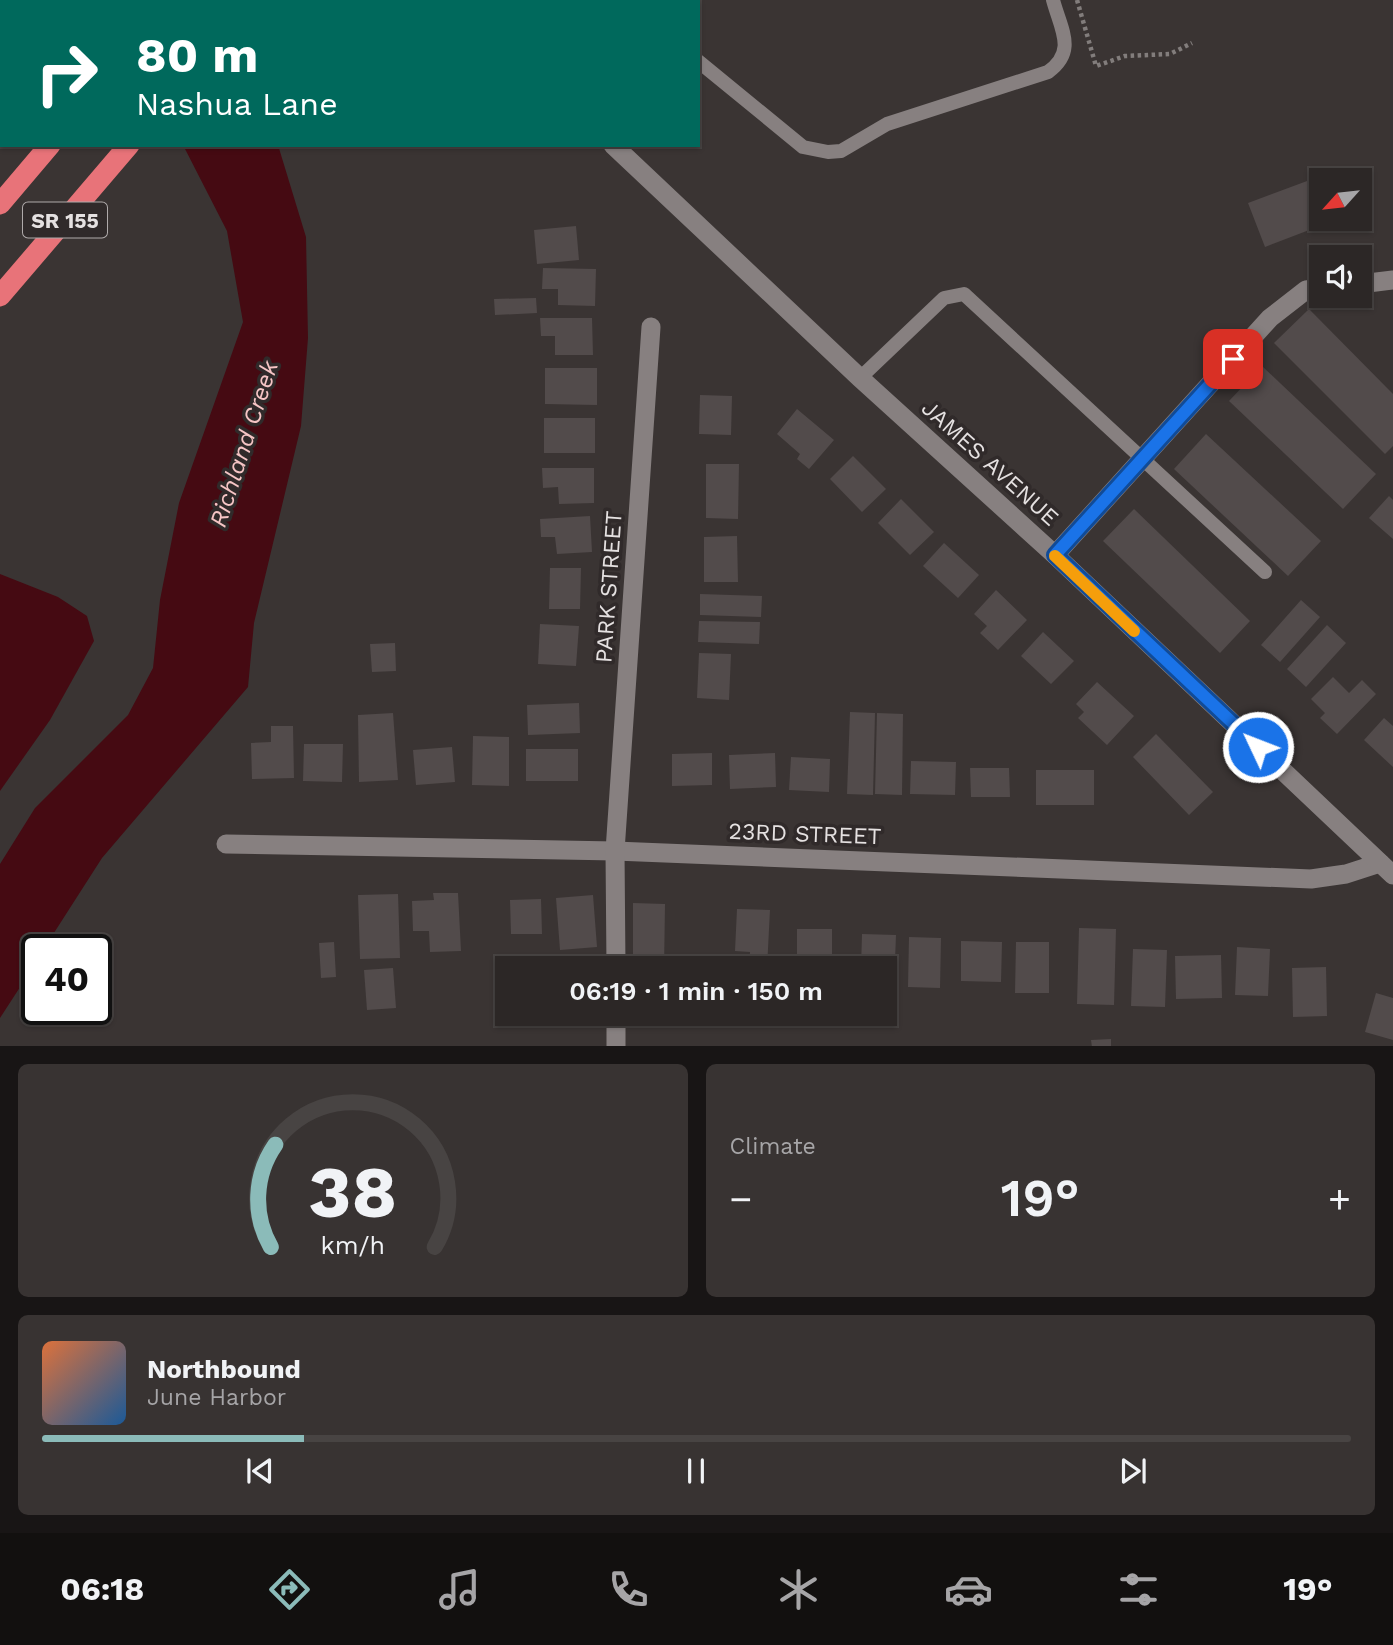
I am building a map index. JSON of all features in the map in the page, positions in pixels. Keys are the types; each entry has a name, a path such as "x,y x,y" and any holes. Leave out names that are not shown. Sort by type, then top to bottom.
{"highway":[{"name":"SR 155","path":"0,204 48,147"},
{"name":"SR 155","path":"0,296 127,147"}],"street":[{"name":"JAMES AVENUE","path":"615,147 860,378 1055,555 1386,869"},
{"path":"1372,283 1393,280"},
{"path":"1055,555 1270,318 1309,290"},
{"name":"PARK STREET","path":"616,956 615,851 652,327"},
{"name":"23RD STREET","path":"226,844 615,851 1311,879 1386,869"},
{"path":"616,1026 616,1046"}],"lane":[{"path":"700,63 803,147 828,152 841,151 887,124 1048,72 1061,62 1066,51 1053,0"},
{"path":"860,378 944,298 964,294 1265,572"}],"path":[{"path":"1077,0 1096,66 1125,56 1170,54 1192,43"}],"water":[{"name":"Richland Creek","path":"184,147 279,147 306,237 308,338 301,426 254,623 248,687 102,858 53,934 21,934 21,986 0,1018 0,864 35,808 128,715 153,668 160,600 179,503 243,322 227,231"},
{"path":"0,574 58,597 87,616 94,641 50,720 0,791"}],"building":[{"path":"1309,180 1309,230 1265,247 1248,203"},
{"path":"576,226 579,260 537,264 534,230"},
{"path":"543,268 596,269 595,306 558,305 558,289 542,289"},
{"path":"536,298 537,313 495,315 494,299"},
{"path":"1309,309 1393,394 1393,446 1385,454 1274,343"},
{"path":"540,318 592,318 593,355 555,355 555,336 541,336"},
{"path":"1262,366 1376,474 1343,509 1229,401"},
{"path":"545,368 597,368 597,405 545,404"},
{"path":"700,395 732,396 731,435 699,434"},
{"path":"797,409 834,440 809,469 797,459 800,454 777,434"},
{"path":"544,418 595,418 595,453 544,453"},
{"path":"1206,434 1321,541 1288,576 1174,469"},
{"path":"853,456 886,489 862,512 830,479"},
{"path":"706,464 739,464 738,519 706,518"},
{"path":"542,468 594,468 594,503 559,504 558,487 543,488"},
{"path":"1389,496 1393,500 1393,539 1369,518"},
{"path":"901,499 934,532 910,555 878,523"},
{"path":"1134,509 1250,621 1220,653 1103,541"},
{"path":"590,516 592,552 557,554 555,537 541,537 540,519"},
{"path":"737,536 738,582 704,582 704,537"},
{"path":"944,543 979,575 958,598 923,566"},
{"path":"550,568 581,568 580,609 549,609"},
{"path":"996,590 1027,620 998,650 980,633 987,626 974,614"},
{"path":"700,594 762,596 761,617 700,615"},
{"path":"1301,600 1320,617 1280,662 1261,645"},
{"path":"699,621 760,622 759,644 698,642"},
{"path":"540,624 579,626 576,666 538,664"},
{"path":"1327,625 1346,643 1306,687 1287,669"},
{"path":"1043,632 1074,661 1051,684 1021,656"},
{"path":"395,643 396,671 372,672 370,644"},
{"path":"699,653 731,654 729,700 697,698"},
{"path":"1333,677 1349,693 1362,680 1376,694 1337,734 1320,718 1325,713 1311,699"},
{"path":"1097,682 1134,716 1107,745 1078,718 1084,712 1076,704"},
{"path":"579,703 580,733 528,735 527,705"},
{"path":"850,712 875,713 873,795 847,794"},
{"path":"393,713 398,780 359,782 358,715"},
{"path":"877,713 903,714 902,795 875,794"},
{"path":"1384,718 1393,726 1393,767 1364,740"},
{"path":"271,726 293,726 294,778 252,779 251,743 271,742"},
{"path":"1156,734 1213,792 1189,815 1133,757"},
{"path":"473,736 509,737 509,786 472,785"},
{"path":"304,744 343,744 342,782 303,781"},
{"path":"452,747 455,782 416,785 413,750"},
{"path":"526,749 578,749 578,781 526,781"},
{"path":"712,753 712,785 672,786 672,754"},
{"path":"775,753 776,787 730,789 729,755"},
{"path":"791,757 830,759 829,792 789,790"},
{"path":"911,761 956,762 955,795 910,794"},
{"path":"970,768 1009,768 1010,797 971,797"},
{"path":"1036,770 1094,770 1094,805 1036,805"},
{"path":"433,893 458,893 461,951 430,952 429,931 413,931 412,901 434,900"},
{"path":"398,894 400,958 360,959 358,895"},
{"path":"593,895 597,947 560,950 556,898"},
{"path":"541,899 542,934 511,934 510,900"},
{"path":"633,903 665,904 664,956 633,956"},
{"path":"737,909 770,910 768,956 750,956 750,952 735,951"},
{"path":"1079,928 1116,929 1114,1005 1077,1004"},
{"path":"797,929 832,929 832,956 797,956"},
{"path":"862,934 896,935 895,956 861,956"},
{"path":"909,937 941,938 940,988 908,987"},
{"path":"961,941 1002,942 1001,982 961,981"},
{"path":"334,942 336,977 321,978 319,943"},
{"path":"1016,942 1049,942 1049,993 1015,993"},
{"path":"1237,947 1270,949 1268,996 1235,995"},
{"path":"1133,949 1167,950 1165,1007 1131,1006"},
{"path":"1221,955 1222,998 1176,999 1175,956"},
{"path":"1326,967 1327,1016 1293,1017 1292,968"},
{"path":"393,968 396,1008 367,1010 364,970"},
{"path":"1376,993 1393,998 1393,1040 1365,1032"},
{"path":"1111,1039 1111,1046 1092,1046 1091,1040"}],"slow traffic":[{"path":"1055,556 1134,631"}],"route":[{"path":"1233,359 1055,555 1258,747"}]}
